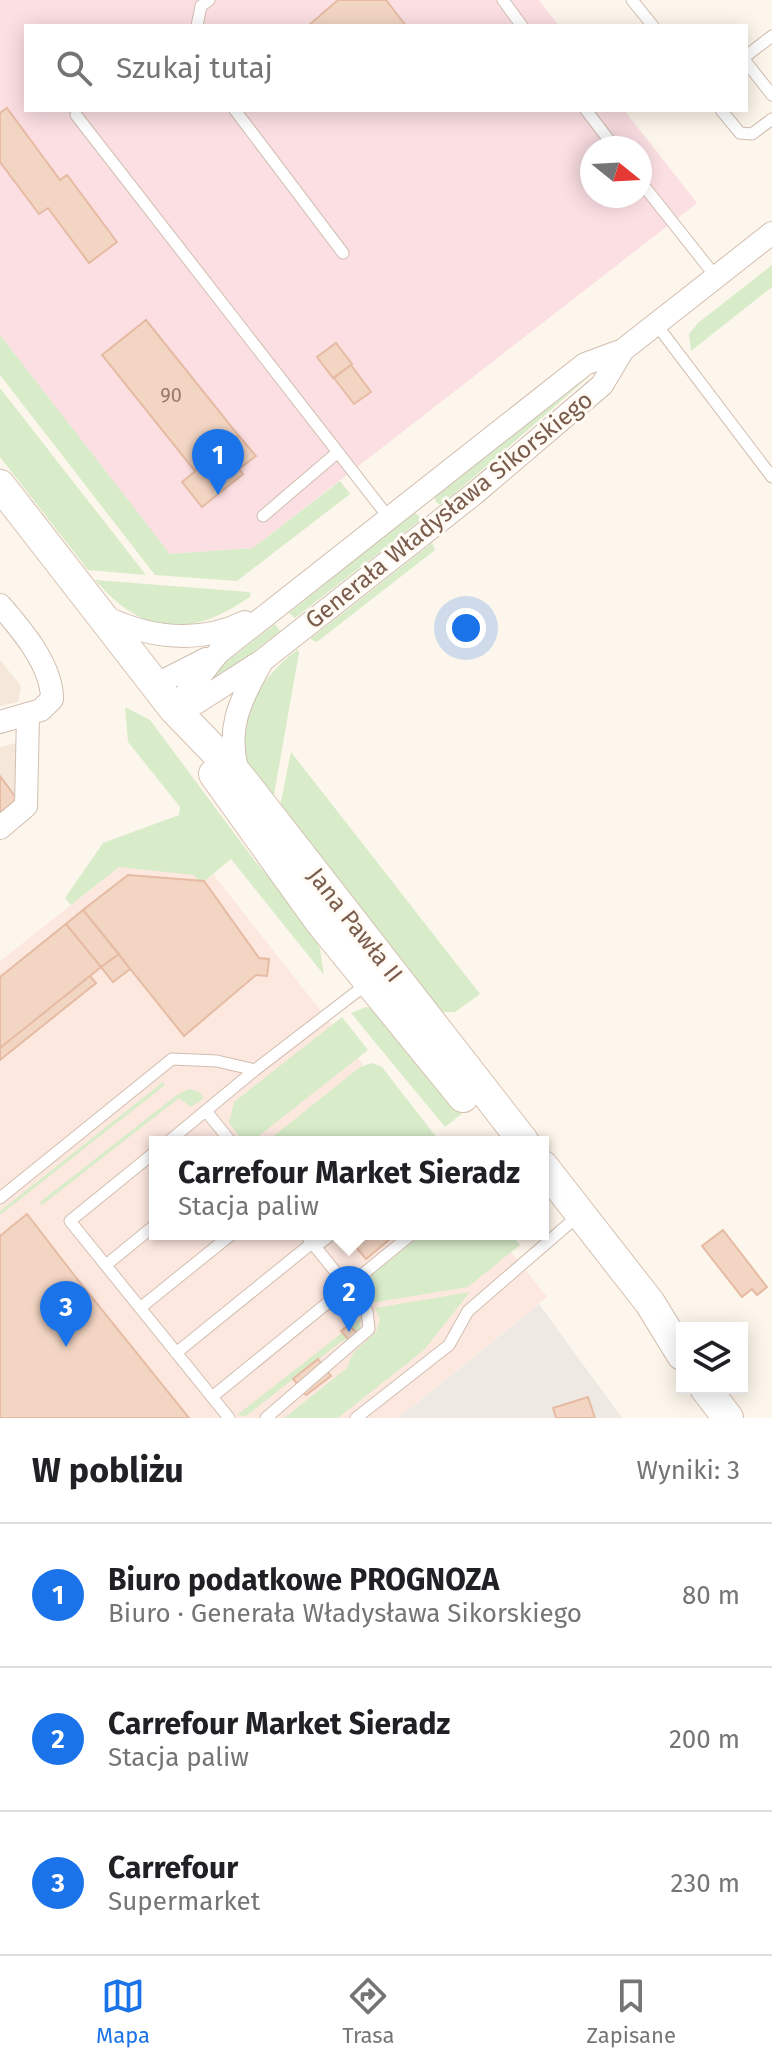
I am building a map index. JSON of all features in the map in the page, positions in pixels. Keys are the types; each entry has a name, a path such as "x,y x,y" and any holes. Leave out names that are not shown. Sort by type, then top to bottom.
{"main road":[{"name":"Jana Pawła II","path":"0,485 155,685 239,776 494,1136"},
{"name":"Jana Pawła II","path":"177,711 192,743 294,888 379,974 519,1136"},
{"path":"549,1177 572,1221"},
{"path":"549,1204 572,1221 650,1303 676,1348"},
{"path":"710,1394 728,1418"}],"street":[{"name":"Generała Władysława Sikorskiego","path":"155,685 218,653 585,364 623,350 772,233"},
{"name":"Generała Władysława Sikorskiego","path":"177,711 196,703 263,660 474,494 602,385 623,350"},
{"path":"0,605 35,651 49,681 52,699 41,710 28,716 0,722"},
{"name":"Generała Władysława Sikorskiego","path":"104,617 137,630 174,636 224,632 275,607"},
{"name":"Generała Władysława Sikorskiego","path":"177,711 218,653"},
{"name":"Generała Władysława Sikorskiego","path":"239,776 232,755 235,716 263,660"},
{"path":"0,828 26,806 28,716"}],"lane":[{"path":"197,24 201,6 209,0"},
{"path":"503,0 521,24"},
{"path":"632,0 651,24"},
{"path":"748,54 772,36"},
{"path":"748,65 772,95"},
{"path":"237,112 343,253"},
{"path":"588,112 606,136"},
{"path":"723,112 740,133 752,134 772,119"},
{"path":"76,115 389,518"},
{"path":"652,196 716,277"},
{"path":"656,324 772,477"},
{"path":"263,516 338,452"},
{"path":"175,1136 379,974"},
{"path":"0,1198 172,1059 217,1061 255,1070"},
{"path":"206,1111 226,1136"},
{"path":"149,1157 70,1221 229,1418"},
{"path":"356,1418 449,1345 468,1311 572,1221"},
{"path":"106,1265 149,1230"},
{"path":"140,1308 225,1240"},
{"path":"212,1397 405,1240"},
{"path":"176,1353 311,1241 365,1308 369,1329 266,1418"}],"shaded area":[{"path":"0,0 539,0 557,24 24,24 24,112 626,112 644,136 580,136 580,208 652,208 652,146 697,203 253,548 169,554 0,335"},
{"path":"0,660 21,686 18,702 0,706"},
{"path":"16,743 20,749 19,798 0,817 0,747"},
{"path":"202,860 419,1136 149,1136 149,1240 502,1240 547,1297 398,1418 0,1418 0,961 119,867"},
{"path":"539,1304 622,1418 398,1418"}],"green space":[{"path":"772,265 772,287 691,351 689,334 698,323"},
{"path":"0,335 170,554 253,548 340,481 350,494 237,581 155,575 0,375"},
{"path":"592,374 460,489 440,505 436,502 434,496"},
{"path":"0,388 146,575 88,570 0,457"},
{"path":"414,512 422,519 295,618 289,613"},
{"path":"432,543 435,550 317,642 310,639"},
{"path":"95,580 249,592 251,596 208,620 188,625 168,625 131,612"},
{"path":"275,624 280,631 217,680 209,681 211,674"},
{"path":"298,649 273,800 247,763 242,747 242,731 253,699 263,684"},
{"path":"125,707 150,720 255,861 309,925 320,949 324,975 231,859 201,884 194,875 119,867 71,905 65,898 103,843 179,815 180,807 128,742"},
{"path":"291,752 480,994 455,1012 440,1012 279,811"},
{"path":"366,1007 375,1009 413,1046 464,1112 445,1127 351,1013"},
{"path":"342,1017 368,1050 259,1136 239,1136 229,1123 234,1102"},
{"path":"372,1063 382,1067 435,1136 274,1136 360,1067"},
{"path":"163,1082 165,1085 0,1215 0,1211"},
{"path":"189,1089 199,1092 204,1098 191,1107 179,1098 42,1205 40,1202 177,1095"},
{"path":"416,1240 516,1240 520,1245 468,1287 371,1303 358,1286"},
{"path":"470,1292 424,1350 338,1418 284,1418 347,1368 353,1353 376,1332 380,1319 375,1308"},
{"path":"361,1318 360,1331 338,1344 246,1416 237,1415"}],"building":[{"path":"338,0 386,0 404,24 310,24"},
{"path":"7,108 60,180 67,175 117,242 89,263 48,208 39,214 0,162 0,113"},
{"path":"146,320 239,436 195,471 102,355"},
{"path":"336,343 352,364 333,378 317,357"},
{"path":"351,365 371,392 354,404 334,378"},
{"path":"239,436 256,456 239,469 243,474 202,507 182,482"},
{"path":"0,776 17,799 0,813"},
{"path":"128,875 204,881 259,958 269,959 267,976 256,975 184,1036 83,910"},
{"path":"83,910 119,954 101,967 66,924"},
{"path":"66,924 101,967 0,1048 0,977"},
{"path":"119,954 130,969 113,982 101,967"},
{"path":"90,976 96,983 0,1060 0,1048"},
{"path":"27,1214 189,1418 0,1418 0,1236"},
{"path":"723,1230 767,1287 757,1295 752,1289 742,1297 702,1246"},
{"path":"350,1240 389,1240 366,1259"},
{"path":"349,1325 357,1333 349,1340 341,1331"},
{"path":"318,1359 331,1376 306,1395 293,1379"},
{"path":"588,1397 595,1418 556,1418 553,1408"}],"place":[{"name":"Biuro podatkowe PROGNOZA","path":"218,495"},
{"name":"Carrefour Market Sieradz","path":"349,1332"},
{"name":"Carrefour","path":"66,1347"}]}
